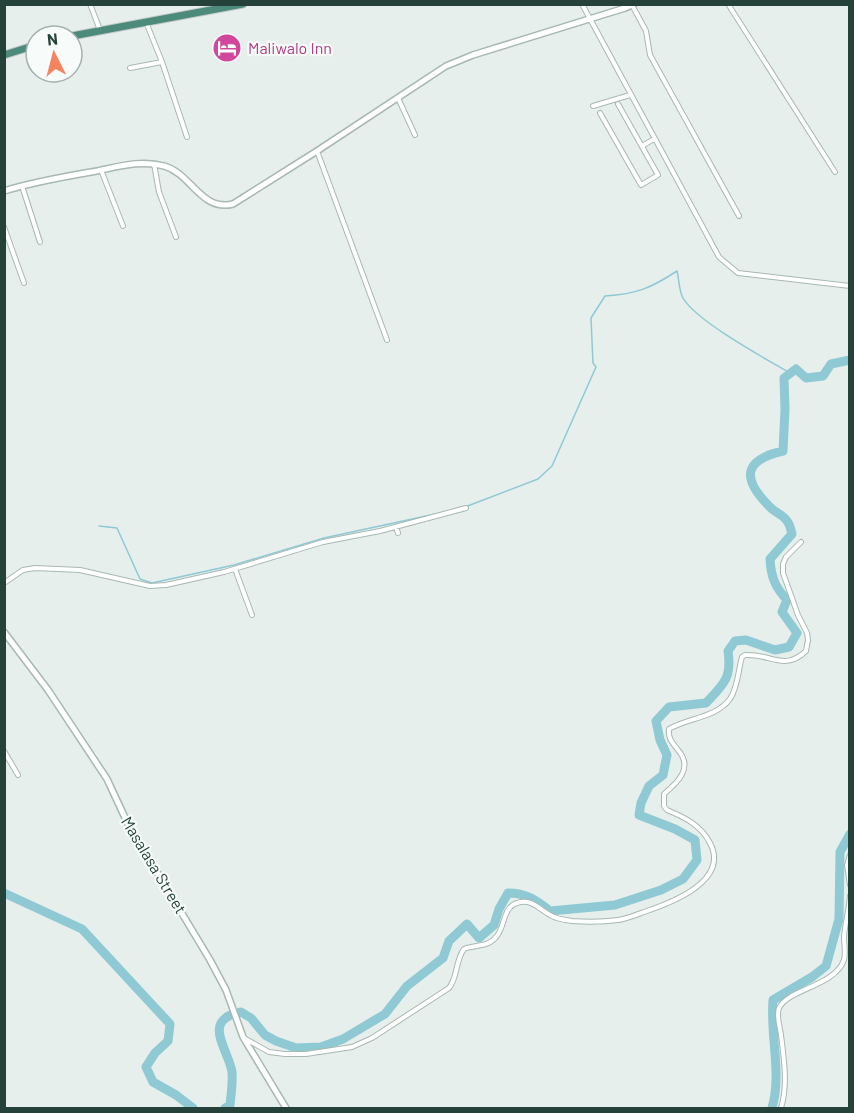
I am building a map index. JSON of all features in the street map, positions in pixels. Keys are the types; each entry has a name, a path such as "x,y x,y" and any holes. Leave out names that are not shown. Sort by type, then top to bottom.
{"highway":[{"path":"84,33 243,4"},
{"path":"4,55 24,49"}],"street":[{"path":"90,4 100,30"},
{"path":"582,4 719,257 738,273 849,285"},
{"path":"729,4 835,172"},
{"path":"4,191 142,163 154,164 178,172 208,201 225,205 238,201 449,64 633,5 646,31 650,55 739,216"},
{"path":"146,22 187,137"},
{"path":"130,68 162,62"},
{"path":"593,106 630,95"},
{"path":"397,98 415,135"},
{"path":"600,113 641,185 658,176 618,104"},
{"path":"642,146 654,140"},
{"path":"317,151 387,340"},
{"path":"154,164 159,192 176,237"},
{"path":"101,170 123,226"},
{"path":"22,186 40,242"},
{"path":"4,226 24,283"},
{"path":"4,583 20,571 32,568 81,570 150,586 235,569 323,542 396,527 466,508"},
{"path":"396,527 398,533"},
{"path":"243,1037 268,1052 296,1054 352,1047 372,1038 449,988 453,983 459,957 464,949 484,946 492,942 515,903 533,903 551,916 563,920 620,920 659,907 693,891 709,874 715,859 710,842 696,825 667,810 664,806 664,794 680,780 683,774 681,753 670,740 669,729 707,715 729,700 742,657 745,655 784,662 793,660 806,651 807,633 783,573 786,557 801,542"},
{"path":"235,569 252,615"},
{"name":"Masalasa Street","path":"6,635 48,690 106,779 127,822 210,960 233,1009 243,1037 286,1108"},
{"path":"4,751 18,775"},
{"path":"849,855 849,885"},
{"path":"781,1108 784,1091 779,1008 795,994 819,984 845,959 844,936 849,896"}],"waterway":[{"path":"465,507 538,479 552,466 596,367 593,363 591,318 605,296 626,294 643,289 677,271 683,298 690,307 732,339 790,373"},
{"path":"225,1108 230,1105 232,1072 219,1029 222,1022 229,1016 241,1012 251,1018 265,1035 296,1048 321,1047 343,1039 385,1014 407,986 443,958 449,941 467,924 479,938 494,925 499,909 508,893 530,898 550,911 615,905 661,890 683,879 697,860 695,840 675,829 639,815 641,803 649,786 663,775 667,755 660,740 656,721 669,707 706,703 718,691 728,674 728,651 735,641 746,640 775,650 789,647 797,633 782,612 787,600 774,581 770,559 792,534 786,519 772,509 756,490 750,474 759,460 783,451 784,378 796,369 806,378 823,376 831,364 850,360"},
{"path":"99,526 117,528 140,579 152,583 234,565 324,538 440,513"},
{"path":"772,1108 776,1082 773,1000 826,966 839,919 840,852 850,834"},
{"path":"4,893 82,929 170,1024 168,1041 155,1053 146,1067 153,1082 193,1108"}],"place":[{"name":"Maliwalo Inn","path":"227,48"}]}
